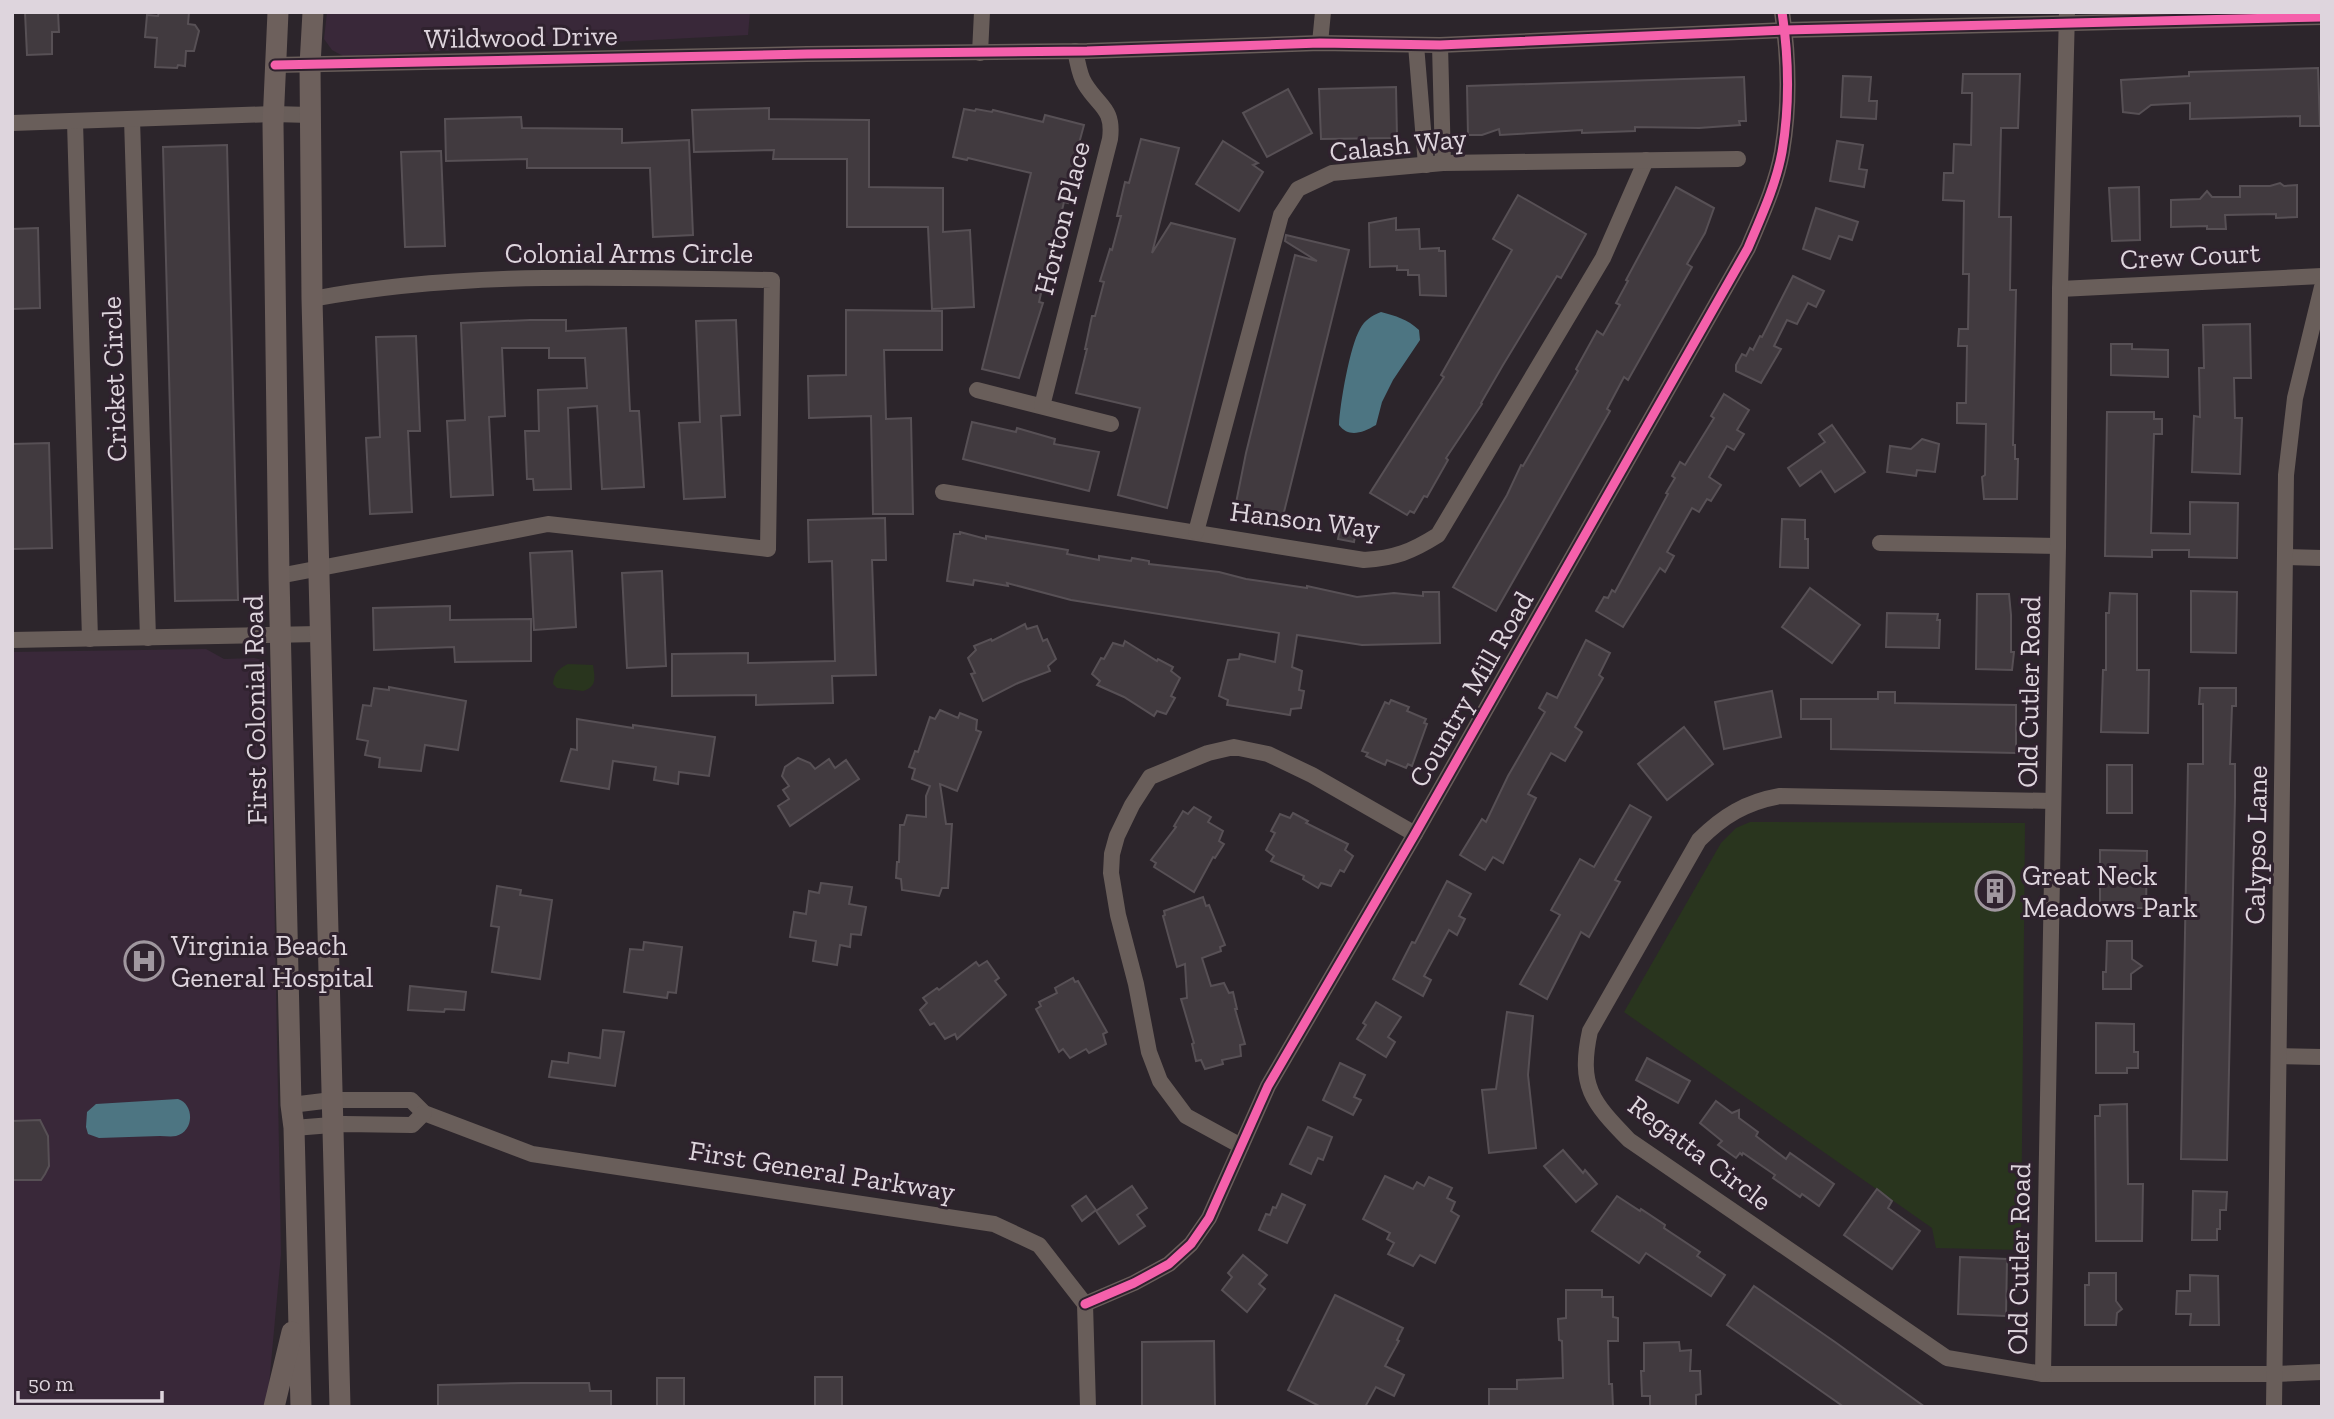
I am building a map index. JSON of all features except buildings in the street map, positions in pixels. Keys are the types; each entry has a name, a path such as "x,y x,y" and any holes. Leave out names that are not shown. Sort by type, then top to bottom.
{"main road":[{"name":"First Colonial Road","path":"278,12 273,114 279,576 300,1407"},
{"path":"313,12 310,65 312,299 340,1407"},
{"path":"274,1407 298,1310"}],"street":[{"path":"980,52 982,12"},
{"path":"1320,43 1323,12"},
{"name":"Country Mill Road","path":"1085,1304 1134,1283 1169,1264 1191,1244 1209,1218 1268,1086 1415,834 1748,248 1768,200 1782,153 1788,87 1782,12"},
{"name":"Wildwood Drive","path":"275,65 1075,51 1320,43 1440,45 2067,18 2322,17"},
{"name":"Old Cutler Road","path":"2043,1374 2060,289 2067,18"},
{"path":"1416,45 1426,164"},
{"path":"1440,45 1443,163"},
{"name":"Horton Place","path":"1042,406 1112,123 1108,112 1083,82 1075,51"},
{"path":"12,123 310,115"},
{"name":"Cricket Circle","path":"132,119 148,638"},
{"name":"Cricket Circle","path":"75,122 90,639"},
{"name":"Calash Way","path":"1196,532 1280,215 1298,190 1332,173 1426,164 1738,159"},
{"name":"Hanson Way","path":"943,492 1364,560 1389,558 1413,550 1438,535 1603,258 1646,160"},
{"name":"Crew Court","path":"2060,289 2322,276"},
{"name":"Colonial Arms Circle","path":"279,576 548,524 768,549 772,280 503,278 364,290 312,299"},
{"name":"Calypso Lane","path":"2274,1407 2286,475 2291,420 2322,286"},
{"path":"977,390 1111,424"},
{"path":"1880,543 2058,546"},
{"path":"2285,557 2322,558"},
{"path":"12,640 320,634"},
{"path":"1241,1146 1186,1115 1160,1081 1149,1052 1111,873 1117,836 1132,805 1150,777 1208,753 1234,747 1268,754 1312,775 1415,834"},
{"name":"Regatta Circle","path":"2053,801 1780,796 1758,800 1719,820 1699,840 1590,1031 1584,1073 1591,1094 1604,1114 1629,1140 1947,1358 2043,1374 2322,1372"},
{"path":"2280,1056 2322,1057"},
{"name":"First General Parkway","path":"291,1105 332,1100 411,1100 424,1113 532,1154 993,1224 1039,1245 1085,1304"},
{"path":"294,1128 412,1125 424,1113"},
{"path":"1085,1304 1088,1407"}],"shaded area":[{"path":"327,12 750,12 748,35 343,56 332,50 324,39"},
{"name":"Virginia Beach General Hospital","path":"206,649 224,659 263,660 270,668 281,1254 267,1407 12,1407 12,652"}],"green space":[{"path":"568,664 593,665 594,678 591,687 583,691 557,688 553,684 557,672"},
{"path":"1750,822 2025,823 2021,1250 1936,1248 1932,1228 1624,1012 1721,843 1736,828"}],"water":[{"path":"1381,312 1415,326 1419,330 1420,340 1393,380 1382,402 1376,425 1361,432 1347,432 1339,425 1349,361 1362,326"},
{"path":"178,1099 187,1106 190,1118 187,1129 176,1136 99,1138 88,1134 87,1112 96,1104"}],"cycle path":[{"path":"1085,1304 1134,1283 1169,1264 1191,1244 1209,1218 1268,1086 1415,834 1748,248 1776,177 1785,134 1788,82 1782,12"},
{"path":"275,65 1087,51 1320,43 1440,45 1785,30 2322,17"}],"place":[{"name":"Great Neck Meadows Park","path":"1995,891"},
{"name":"Virginia Beach General Hospital","path":"144,961"}]}
